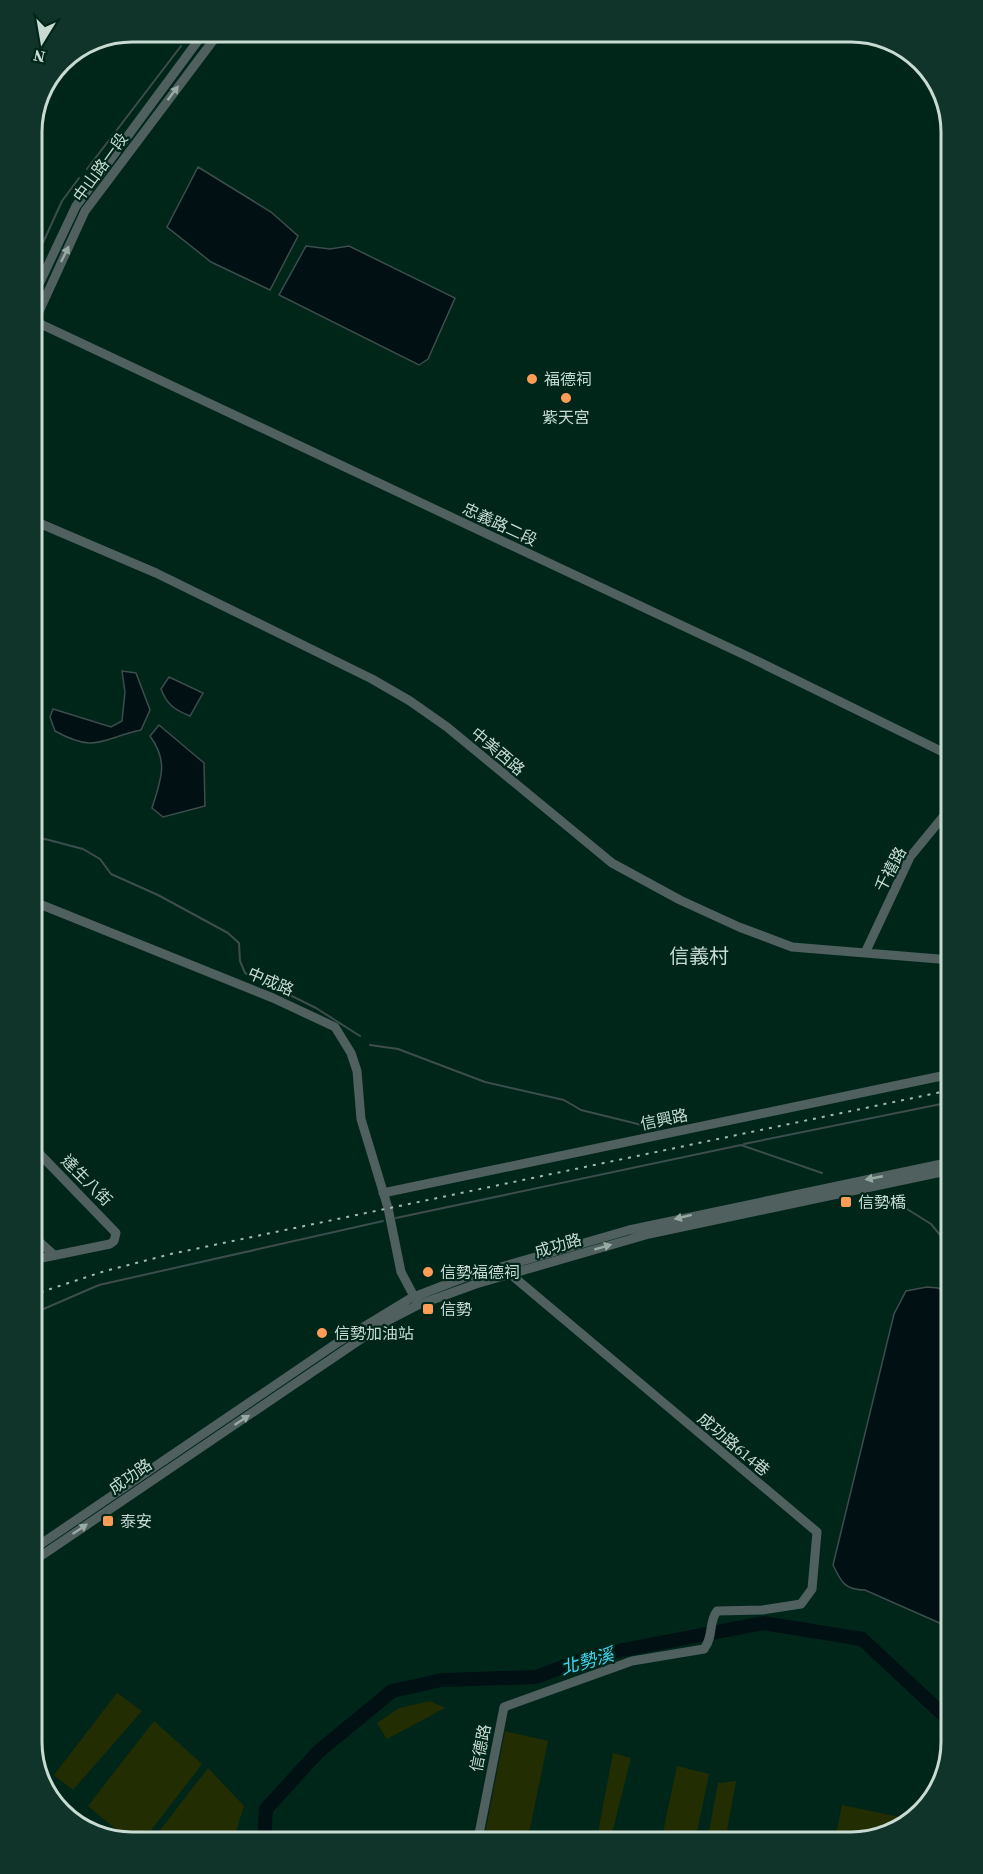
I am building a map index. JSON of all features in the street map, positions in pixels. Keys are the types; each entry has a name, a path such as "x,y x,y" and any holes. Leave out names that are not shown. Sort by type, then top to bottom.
{"street":[{"name":"中山路一段","path":"42,278 76,206 197,42"},
{"name":"中山路一段","path":"42,303 85,211 212,42"},
{"name":"忠義路二段","path":"42,326 749,657 941,751"},
{"name":"中美西路","path":"42,524 156,573 401,696 447,727 596,851 628,873 739,927 792,947 941,959"},
{"name":"千禧路","path":"866,953 910,857 941,819"},
{"name":"中成路","path":"42,905 273,998 334,1027 351,1053 357,1071 361,1119 401,1272 417,1300"},
{"name":"信興路","path":"382,1193 941,1076"},
{"name":"達生八街","path":"42,1156 114,1228 116,1236 110,1244 54,1255"},
{"name":"成功路","path":"42,1543 337,1343 417,1300 694,1214 941,1164"},
{"name":"成功路","path":"511,1269 649,1234 941,1172"},
{"path":"42,1244 54,1255"},
{"path":"42,1258 54,1255"},
{"name":"成功路614巷","path":"511,1269 817,1532 812,1589 801,1604 762,1610 717,1611 713,1617 712,1636"},
{"name":"成功路","path":"42,1555 417,1300"},
{"name":"信德路","path":"479,1832 504,1707 632,1661 704,1649 712,1636"}],"green space":[{"path":"117,1693 142,1711 73,1790 54,1775"},
{"path":"430,1701 445,1708 387,1739 377,1723 399,1708"},
{"path":"154,1721 202,1764 150,1832 117,1831 88,1806"},
{"path":"505,1731 548,1741 529,1832 485,1832"},
{"path":"613,1753 631,1758 612,1832 598,1832"},
{"path":"677,1766 709,1774 697,1832 663,1832"},
{"path":"208,1768 244,1806 236,1832 159,1832"},
{"path":"736,1781 727,1832 709,1832 718,1783"},
{"path":"842,1805 900,1817 886,1825 869,1830 837,1832"}],"shaded area":[{"path":"198,167 271,212 298,236 270,290 211,262 167,227"},
{"path":"306,246 330,249 349,246 455,298 428,359 419,365 279,295"},
{"path":"122,671 136,673 150,710 141,730 90,743 80,742 55,731 50,717 53,709 111,727 122,721 125,692"},
{"path":"169,677 203,693 190,716 172,706 163,695 161,689"},
{"path":"159,725 204,763 205,806 163,817 152,808 162,771 160,754 150,736"},
{"path":"927,1287 941,1290 941,1624 865,1590 848,1587 841,1580 833,1565 894,1314 906,1291"}],"waterway":[{"path":"87,169 181,46"},
{"path":"42,245 62,201 79,178"},
{"path":"42,839 83,849 100,859 111,874 158,895 228,933 239,943 240,961 245,973 316,1008 360,1036"},
{"path":"370,1045 398,1049 485,1082 564,1100 581,1110 658,1129"},
{"path":"744,1144 941,1104"},
{"path":"396,1218 741,1145 822,1173"},
{"path":"883,1194 931,1224 941,1236"},
{"path":"42,1310 99,1285 383,1221"},
{"name":"北勢溪","path":"265,1832 266,1809 318,1752 392,1691 442,1680 536,1677 592,1656 763,1623 862,1639 941,1713"}],"railway":[{"path":"42,1292 105,1271 171,1254 941,1092"}],"place":[{"name":"福德祠","path":"532,379"},
{"name":"紫天宮","path":"566,398"},
{"name":"信勢橋","path":"846,1202"},
{"name":"信勢福德祠","path":"428,1272"},
{"name":"信勢","path":"428,1309"},
{"name":"信勢加油站","path":"322,1333"},
{"name":"泰安","path":"108,1521"}],"district":[{"name":"信義村","path":"699,956"}]}
